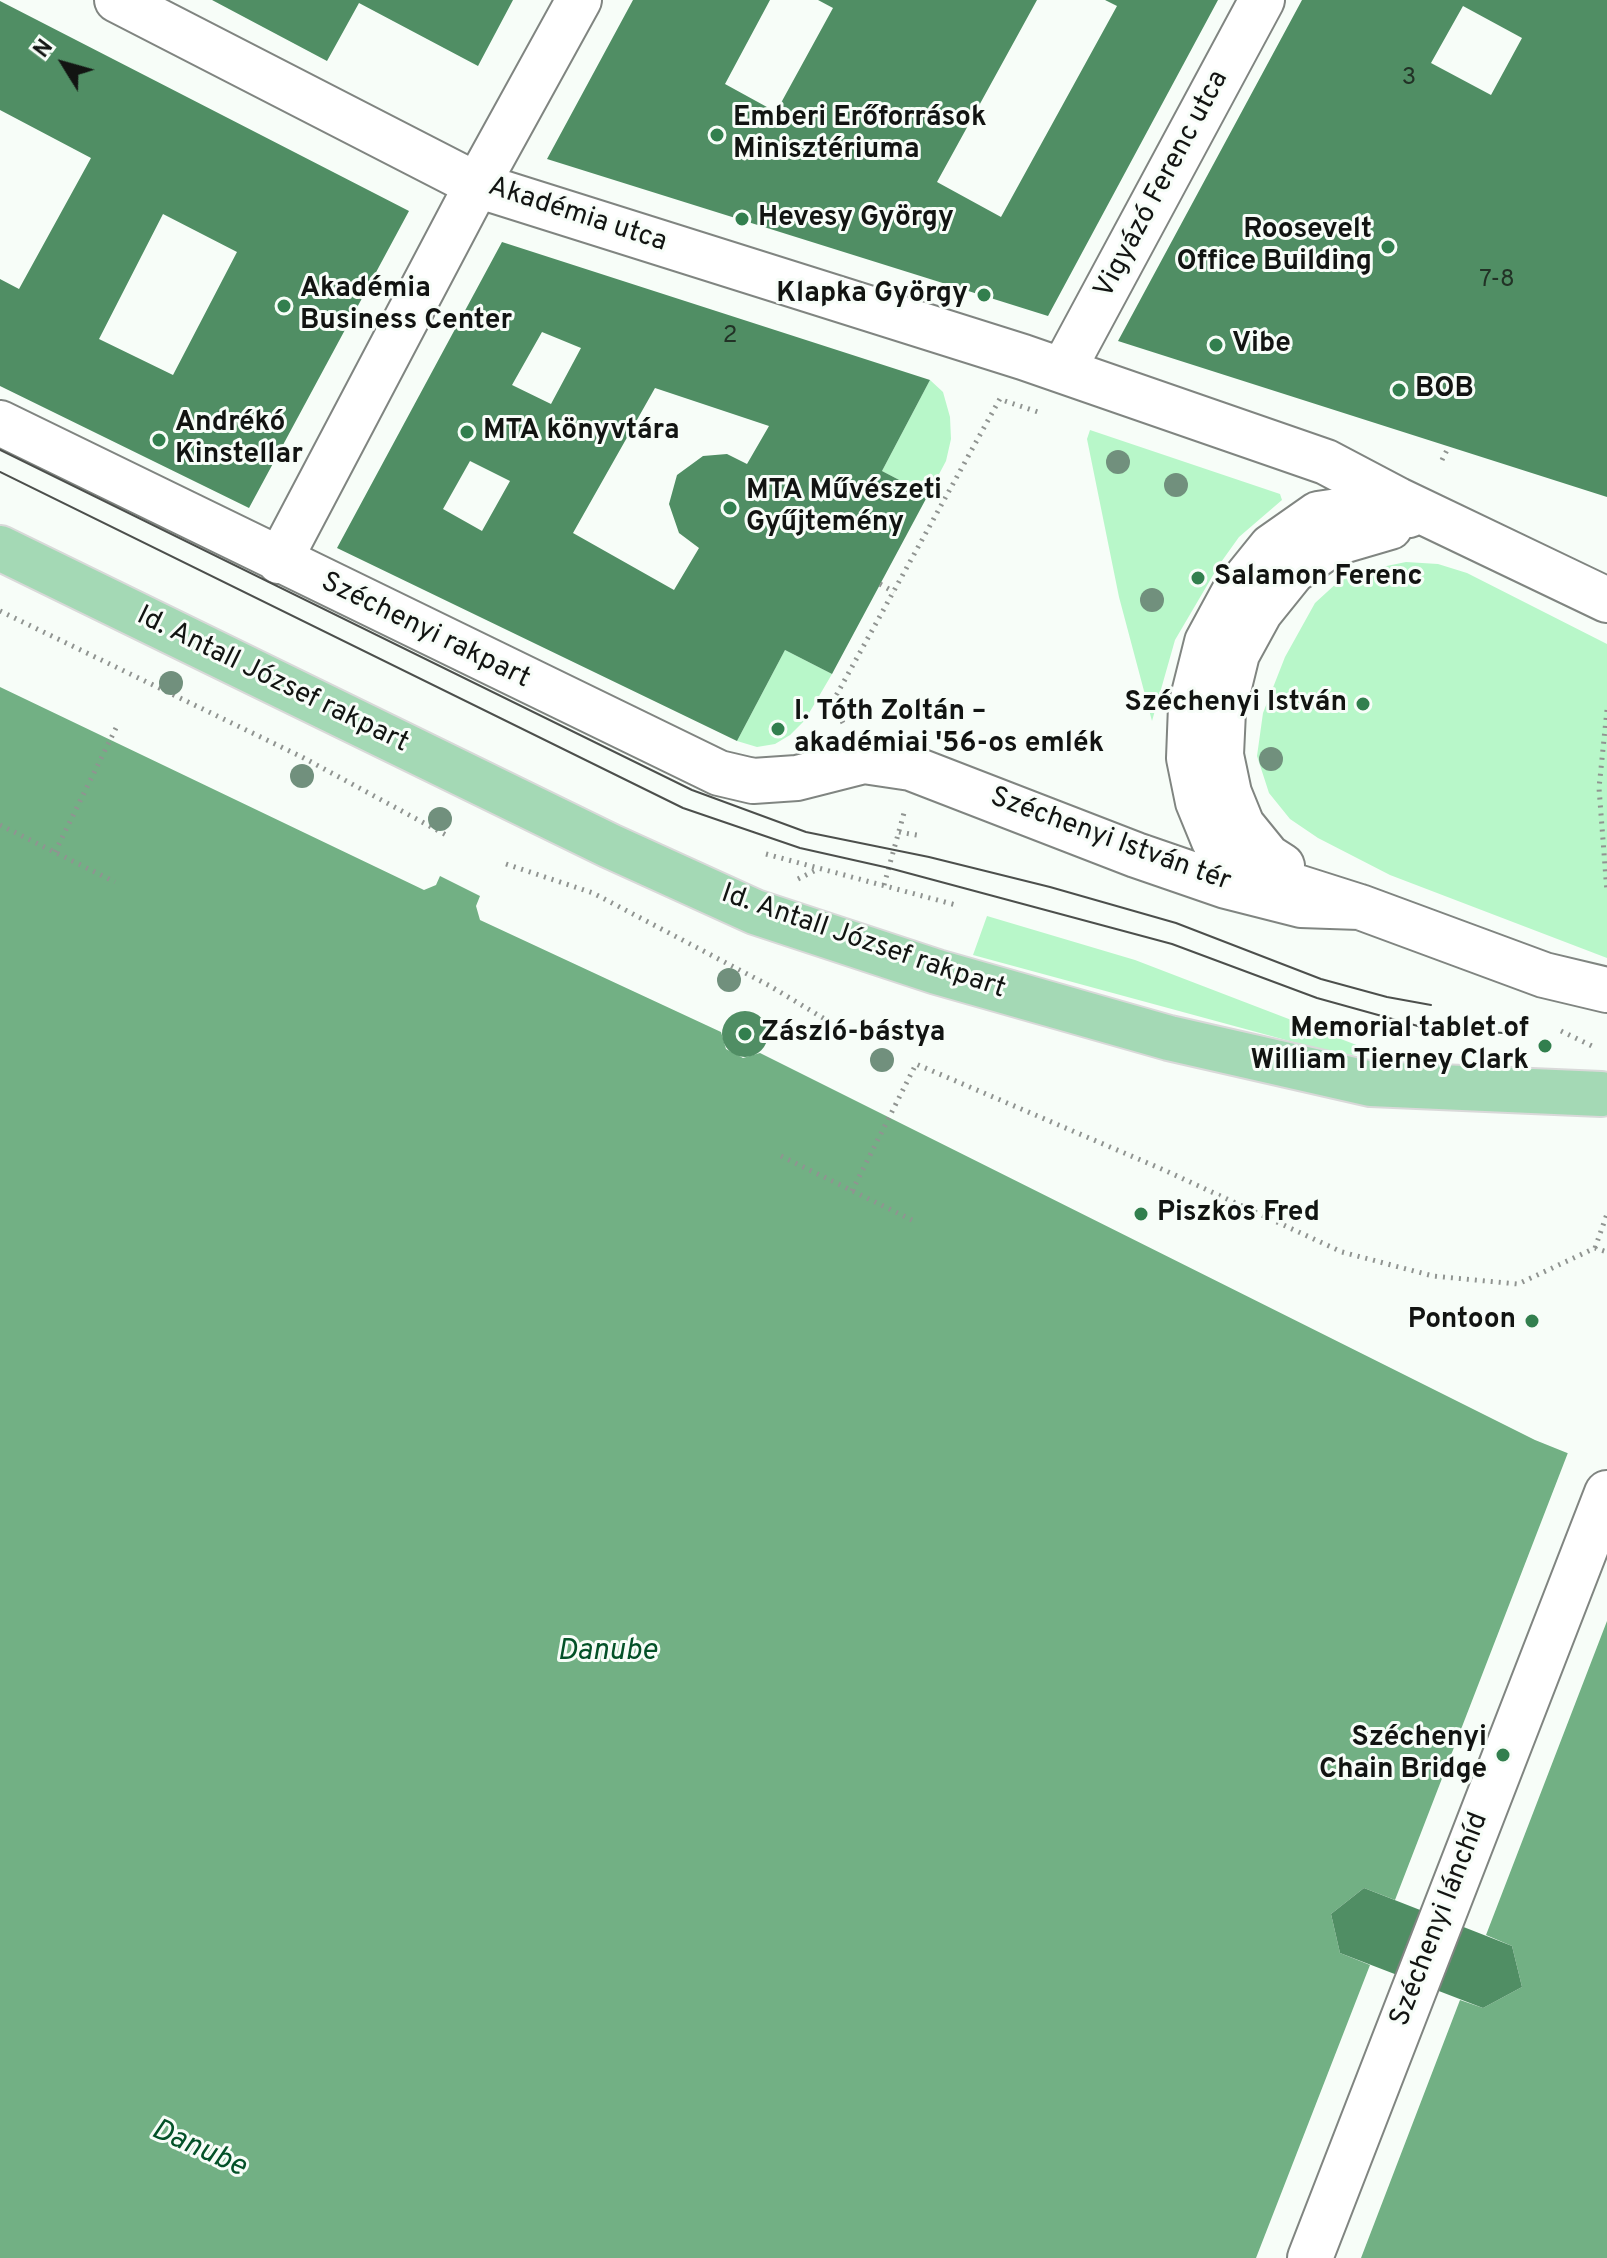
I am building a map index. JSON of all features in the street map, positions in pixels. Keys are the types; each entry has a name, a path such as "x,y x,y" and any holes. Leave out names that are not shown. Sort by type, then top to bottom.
{"main road":[{"name":"Id. Antall József rakpart","path":"0,548 610,846 755,912 937,972 1169,1038 1371,1084 1604,1074"}],"street":[{"name":"Akadémia utca","path":"117,0 477,185 1063,370"},
{"path":"279,561 477,185 579,0"},
{"name":"Vigyázó Ferenc utca","path":"1063,370 1262,0"},
{"path":"1063,370 1326,462 1440,520 1599,588"},
{"name":"Széchenyi rakpart","path":"0,423 719,773 753,781 797,778 864,761"},
{"name":"Széchenyi István tér","path":"1440,520 1380,528 1332,544 1293,571 1260,612 1237,654 1223,711 1221,755 1229,793 1242,825 1268,857 1308,883 1360,907 1544,975"},
{"name":"Széchenyi István tér","path":"864,761 911,768 1136,855 1226,886 1301,905 1360,907"},
{"path":"1544,975 1607,990"},
{"path":"1544,975 1607,1013"},
{"name":"Széchenyi lánchíd","path":"1310,2258 1607,1493"}],"path":[{"path":"864,761 832,703 1000,398"},
{"path":"1442,460 1449,446"},
{"path":"880,584 894,592"},
{"path":"0,611 302,757 448,836"},
{"path":"1607,710 1599,788 1607,892"},
{"path":"55,852 117,726"},
{"path":"884,885 902,820"},
{"path":"0,825 115,882"},
{"path":"899,832 922,836"},
{"path":"766,854 956,905"},
{"path":"506,864 593,893 770,986 833,1024"},
{"path":"797,880 820,869"},
{"path":"1561,1031 1582,1039 1604,1074"},
{"path":"852,1191 916,1064 1164,1170 1342,1252 1433,1276 1518,1284 1595,1248 1607,1252"},
{"path":"781,1156 912,1220"},
{"path":"1595,1248 1607,1214"}],"shaded area":[{"path":"930,380 943,392 950,417 951,439 946,461 928,495 882,471"},
{"path":"1090,430 1280,494 1282,500 1239,537 1219,565 1175,640 1152,721 1119,597 1087,439"},
{"path":"1406,562 1438,564 1467,573 1607,644 1607,958 1390,875 1318,838 1290,819 1269,793 1257,756 1263,713 1285,657 1315,603 1339,581 1372,569"},
{"path":"785,650 832,674 805,720 790,735 775,744 757,747 737,741"},
{"path":"987,916 1135,960 1380,1054 1341,1055 973,955"}],"water":[{"name":"Danube","path":"0,687 424,890 436,885 440,876 480,896 476,906 480,920 721,1032 726,1049 743,1058 760,1053 1535,1440 1607,1469 1607,2258 0,2258"}],"pier":[{"name":"Széchenyi Chain Bridge","path":"1569,1450 1607,1464 1607,1621 1486,1935 1512,1946 1522,1987 1483,2008 1460,2000 1361,2258 1256,2258 1370,1965 1340,1953 1331,1914 1364,1888 1395,1900"}],"building":[{"path":"212,0 513,0 478,66 359,3 327,61"},
{"path":"633,0 770,0 725,84 776,112 833,8 818,0 1037,0 937,182 1001,217 1117,6 1105,0 1218,0 1048,316 547,159"},
{"name":"Roosevelt Office Building","path":"1302,0 1607,0 1607,497 1118,341","holes":["1463,6 1522,38 1491,95 1431,63"]},
{"name":"Akadémia Business Center","path":"0,1 409,211 249,508 0,386 0,279 19,289 91,158 0,110","holes":["163,214 237,252 173,375 99,339"]},
{"path":"502,242 930,380 882,471 928,495 832,674 785,650 737,741 337,548","holes":["542,332 581,348 551,404 512,385","655,388 769,426 747,464 727,454 703,456 677,475 669,504 679,533 699,548 674,590 573,533","470,461 510,481 482,531 443,509"]},
{"name":"Zászló-bástya","path":"745,1011 761,1018 768,1034 761,1050 745,1057 729,1050 722,1034 729,1018"},
{"path":"1364,1888 1512,1946 1522,1987 1483,2008 1340,1953 1331,1914"}],"tram line":[{"path":"0,450 692,790 806,832 929,857 1050,887 1176,923 1321,979 1431,1005"},
{"path":"0,472 683,808 800,848 889,868 1172,944 1317,998 1425,1028 1504,1033"}],"place":[{"name":"Emberi Erőforrások Minisztériuma","path":"717,135"},
{"name":"Hevesy György","path":"742,219"},
{"name":"Roosevelt Office Building","path":"1388,247"},
{"name":"Klapka György","path":"984,295"},
{"name":"Akadémia Business Center","path":"284,306"},
{"name":"Vibe","path":"1216,345"},
{"name":"BOB","path":"1399,390"},
{"name":"MTA könyvtára","path":"467,432"},
{"name":"Andrékó Kinstellar","path":"159,440"},
{"name":"MTA Művészeti Gyűjtemény","path":"730,508"},
{"name":"Salamon Ferenc","path":"1198,578"},
{"name":"Széchenyi István","path":"1363,704"},
{"name":"I. Tóth Zoltán – akadémiai '56-os emlék","path":"778,729"},
{"name":"Zászló-bástya","path":"745,1034"},
{"name":"Memorial tablet of William Tierney Clark","path":"1545,1046"},
{"name":"Piszkos Fred","path":"1141,1214"},
{"name":"Pontoon","path":"1532,1321"},
{"name":"Széchenyi Chain Bridge","path":"1503,1755"}]}
